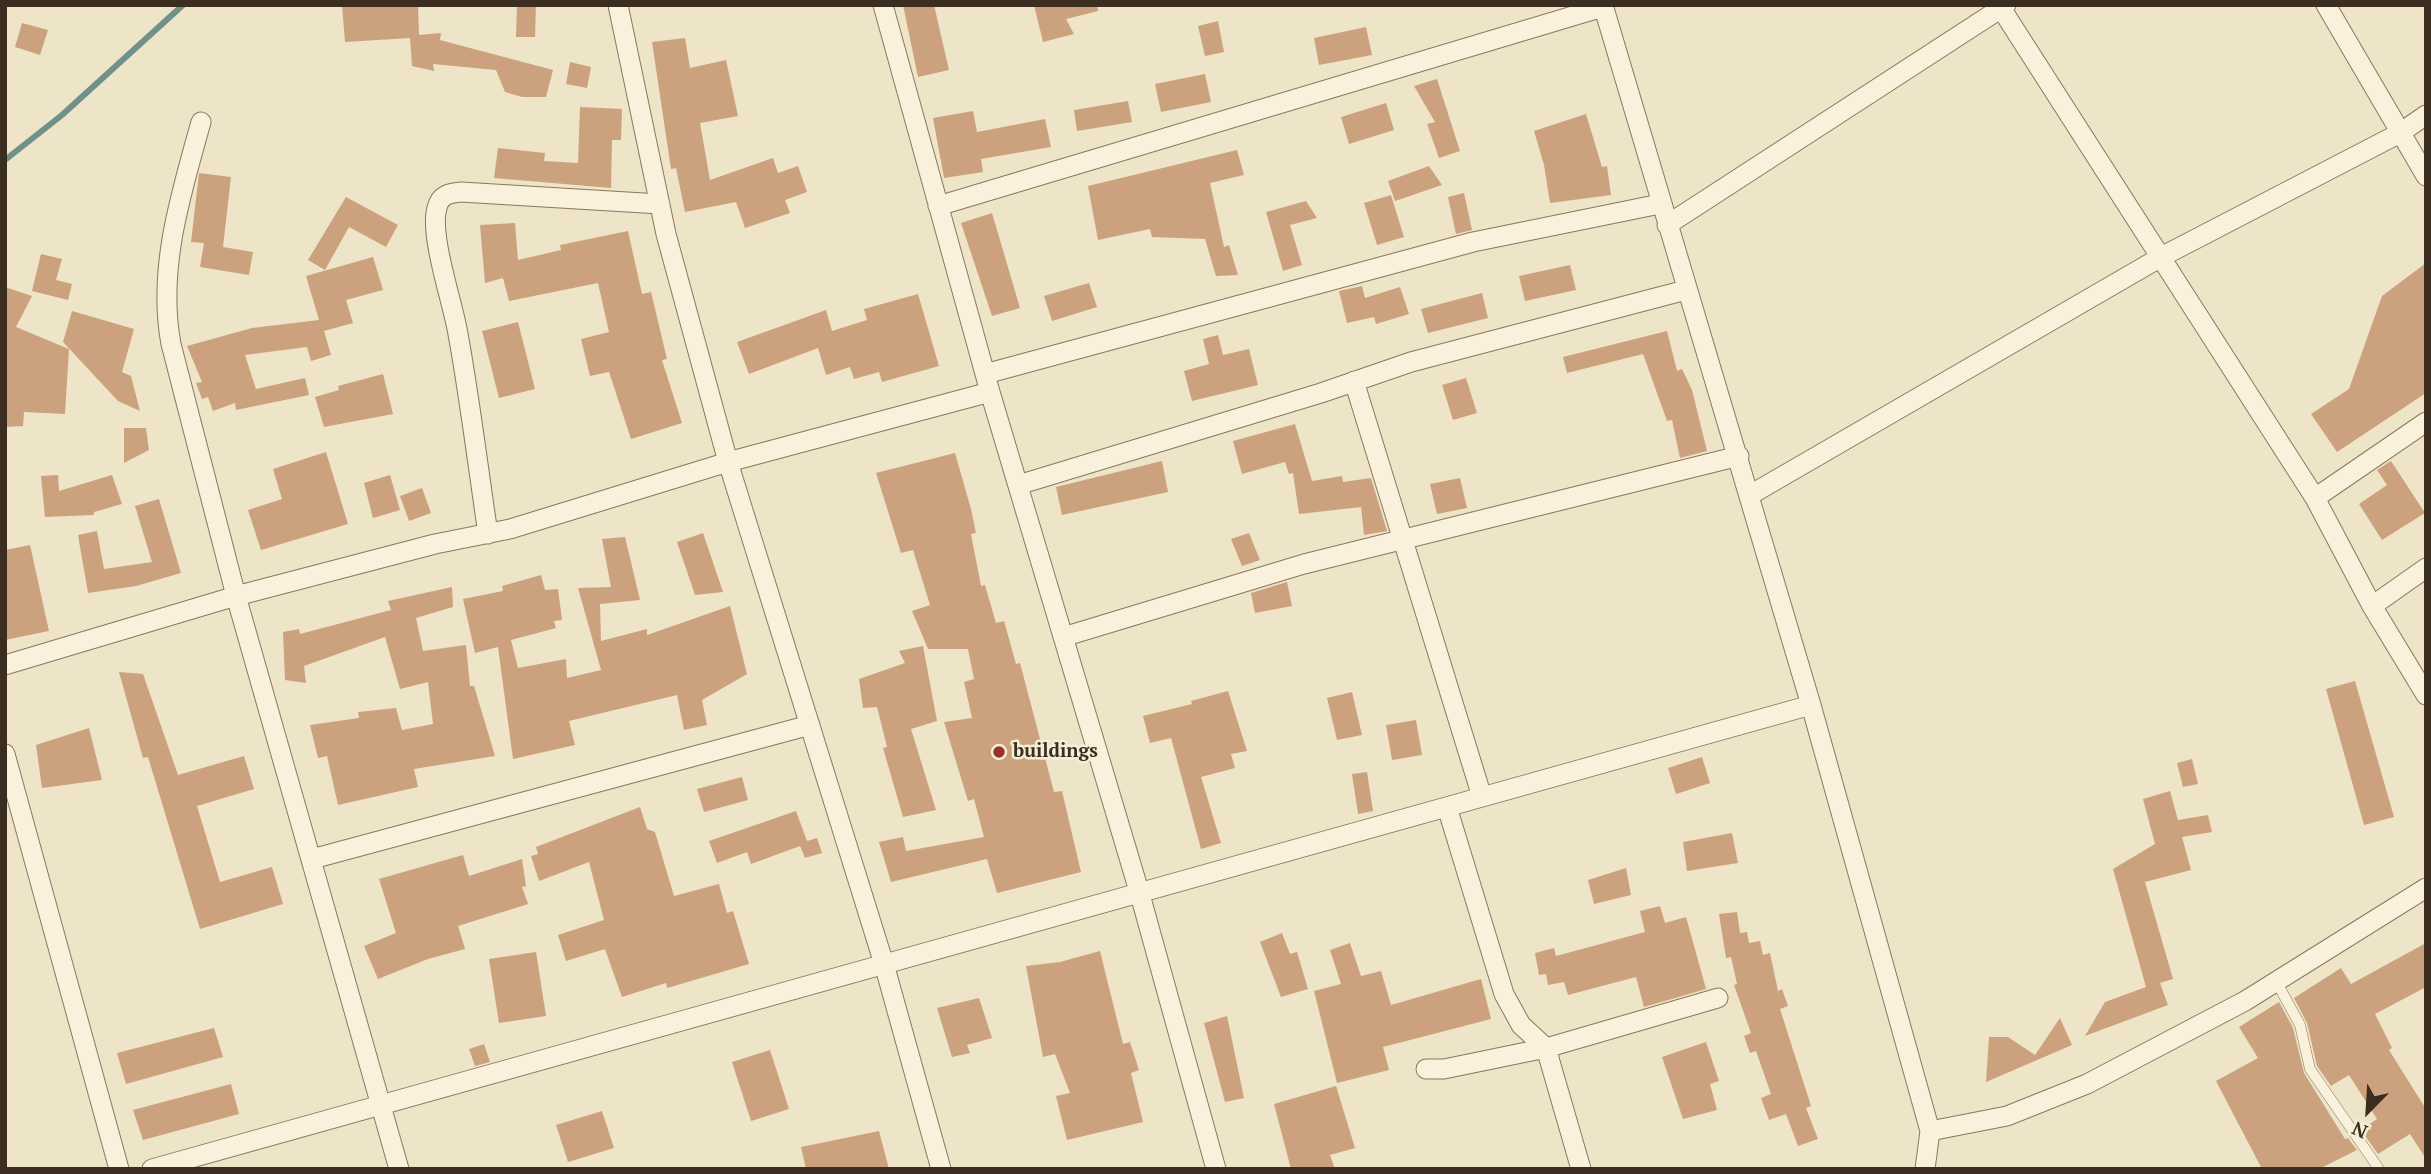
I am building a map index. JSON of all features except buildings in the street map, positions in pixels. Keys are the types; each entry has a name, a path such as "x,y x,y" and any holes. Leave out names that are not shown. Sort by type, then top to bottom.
{"street":[{"path":"618,5 660,204 728,462 884,964 941,1169"},
{"path":"883,5 988,383 1139,891 1216,1169"},
{"path":"2326,5 2426,176"},
{"path":"938,206 1603,6 1660,204 1739,456 1930,1131 1925,1169"},
{"path":"1667,225 2002,6 2315,498 2372,606 2426,695"},
{"path":"1750,495 2161,257 2400,133 2426,115"},
{"path":"201,122 177,209 165,314 191,428 236,596 399,1169"},
{"path":"488,534 458,332 436,231 436,210 440,199 447,193 461,192 660,204"},
{"path":"5,665 236,596 435,544 488,534 988,383 1473,242 1660,204"},
{"path":"1018,485 1411,362 1686,290"},
{"path":"1354,381 1482,797"},
{"path":"2315,498 2426,422"},
{"path":"1063,637 1403,537 1739,456"},
{"path":"2372,606 2426,568"},
{"path":"152,1169 1811,705"},
{"path":"312,859 810,725"},
{"path":"5,754 120,1169"},
{"path":"1447,807 1504,994 1521,1026 1546,1048 1581,1169"},
{"path":"1930,1131 2007,1116 2087,1084 2276,981 2426,888"},
{"path":"1426,1069 1444,1069 1546,1048 1718,998"}],"lane":[{"path":"2276,981 2300,1024 2310,1069 2379,1169"}],"waterway":[{"path":"5,160 62,115 183,5"}],"place":[{"name":"buildings","path":"999,752"}]}
